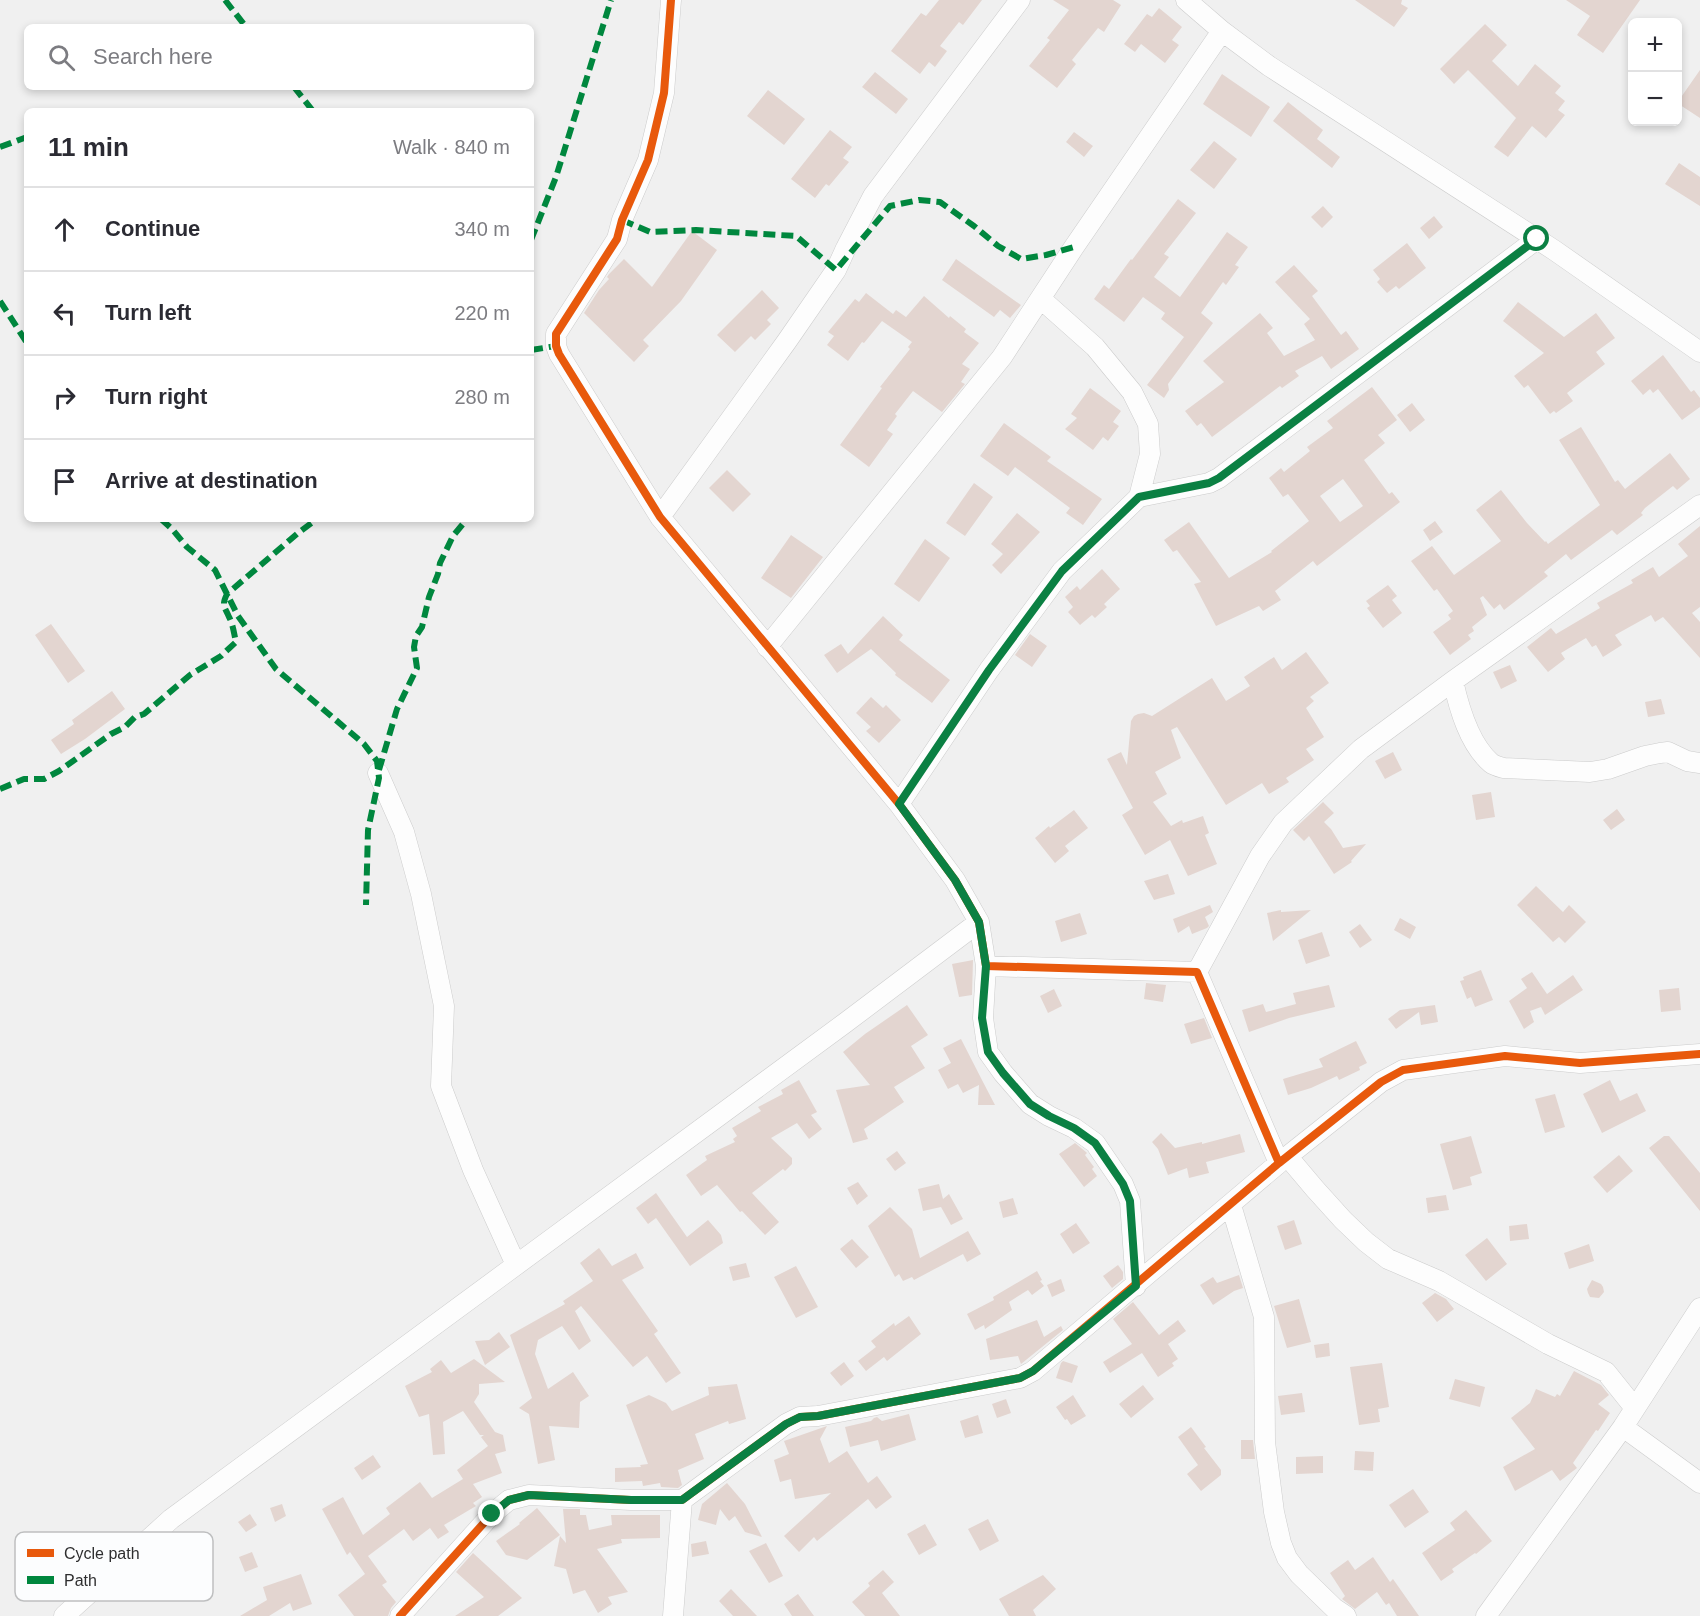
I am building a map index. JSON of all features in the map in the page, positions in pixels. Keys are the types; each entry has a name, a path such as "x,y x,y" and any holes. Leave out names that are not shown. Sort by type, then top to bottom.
{"street":[{"path":"671,0 663,93 648,160 622,220 617,239 556,334 555,346 660,517 899,804 955,880 979,922 986,966 982,1018 988,1052 1030,1104 1074,1128 1095,1143 1123,1184 1130,1201 1136,1286"},
{"path":"660,517 836,270 873,196 1020,0"},
{"path":"1186,0 1222,31 1269,66 1537,239 1700,352"},
{"path":"767,647 1002,357 1222,31"},
{"path":"1139,497 1201,485 1219,478 1537,239"},
{"path":"899,804 989,670 1062,571 1139,497 1150,454 1148,424 1132,392 1095,347 1041,299"},
{"path":"1197,972 1260,856 1282,824 1361,749 1700,505"},
{"path":"1453,681 1470,732 1479,750 1493,765 1504,768 1590,772 1608,769 1645,756 1668,752 1687,761 1700,763"},
{"path":"378,773 404,832 421,894 444,1006 441,1086 472,1170 516,1265"},
{"path":"157,1532 171,1519 846,1023 979,922"},
{"path":"986,966 1197,972"},
{"path":"1197,972 1283,1160 1343,1220 1388,1259 1439,1281 1548,1344 1606,1372 1634,1407"},
{"path":"400,1616 492,1514 509,1500 529,1495 682,1500 786,1424 800,1417 818,1416 1020,1378 1033,1371 1283,1160 1381,1082 1403,1070 1505,1056 1580,1064 1700,1054"},
{"path":"1231,1205 1264,1317 1265,1442 1274,1512 1281,1543 1287,1558 1299,1574 1334,1608 1346,1616"},
{"path":"1486,1616 1623,1427 1700,1308"},
{"path":"1623,1427 1700,1483"},
{"path":"673,1616 682,1500"},
{"path":"64,1616 81,1601"}],"building":[{"path":"939,0 982,0 963,25 959,22 940,46 947,51 935,67 929,62 920,74 891,51 921,13 926,16"},
{"path":"1053,0 1113,0 1121,5 1104,32 1098,28 1072,60 1076,64 1057,88 1029,66 1050,40 1047,38 1069,10"},
{"path":"1355,0 1402,0 1401,4 1408,8 1394,27"},
{"path":"1566,0 1640,0 1603,53 1577,35 1590,16"},
{"path":"1159,8 1182,27 1172,40 1179,45 1165,63 1141,44 1135,52 1124,44 1147,14 1152,17"},
{"path":"1485,24 1507,45 1492,61 1518,86 1535,64 1561,86 1555,93 1565,101 1558,110 1565,115 1546,138 1532,126 1508,157 1494,147 1516,118 1468,70 1454,84 1440,69"},
{"path":"1700,70 1700,118 1682,106 1682,96"},
{"path":"875,72 908,99 896,114 862,87"},
{"path":"1222,74 1270,107 1251,137 1203,104"},
{"path":"768,90 805,119 784,145 747,116"},
{"path":"1288,102 1323,130 1317,139 1340,157 1332,168 1273,121"},
{"path":"830,130 852,147 843,158 849,162 829,186 826,184 815,198 791,179"},
{"path":"1074,132 1093,146 1084,157 1066,142"},
{"path":"1214,141 1237,159 1214,189 1190,170"},
{"path":"1679,163 1700,177 1700,206 1665,184"},
{"path":"1178,199 1196,213 1164,254 1169,257 1154,277 1180,297 1227,232 1248,247 1235,265 1239,267 1226,285 1223,282 1201,313 1213,323 1168,384 1169,390 1164,398 1147,385 1184,337 1161,319 1165,313 1143,297 1124,322 1094,299 1104,285 1109,289"},
{"path":"1323,206 1333,217 1322,228 1311,217"},
{"path":"1434,216 1443,227 1429,239 1420,228"},
{"path":"692,231 717,250 681,301 643,340 649,346 634,362 584,313 609,279 607,277 609,274 624,259 652,287"},
{"path":"1407,243 1426,268 1399,289 1396,286 1387,293 1377,282 1380,279 1373,270"},
{"path":"956,259 1021,305 1010,318 1000,310 994,317 942,280"},
{"path":"1294,265 1318,291 1312,296 1341,335 1346,331 1359,349 1331,369 1322,356 1295,371 1299,376 1282,388 1280,386 1212,437 1201,423 1197,426 1185,411 1224,382 1203,361 1260,313 1273,328 1267,333 1284,356 1315,340 1304,324 1310,319 1275,282"},
{"path":"762,290 779,308 767,320 771,324 755,340 751,336 735,352 717,335"},
{"path":"866,293 893,314 896,310 906,317 924,296 949,318 950,316 966,329 964,332 979,343 962,364 970,369 961,382 965,384 942,412 913,391 895,414 897,416 887,430 893,434 869,467 840,445 882,388 880,387 910,349 908,347 912,342 882,321 848,361 827,345 834,336 828,332 855,299 859,302"},
{"path":"1518,302 1564,337 1596,313 1615,338 1596,352 1605,364 1567,393 1573,401 1556,413 1554,411 1550,414 1528,385 1524,388 1514,376 1544,353 1503,321"},
{"path":"1663,355 1691,392 1694,390 1700,398 1700,407 1682,420 1658,389 1653,393 1650,389 1643,395 1631,381"},
{"path":"1372,387 1397,420 1378,435 1385,443 1364,460 1389,494 1392,492 1400,502 1317,566 1313,561 1275,591 1281,600 1263,611 1259,606 1216,626 1194,584 1201,582 1177,550 1173,552 1164,540 1189,522 1229,578 1272,552 1309,521 1288,494 1283,497 1269,478 1281,468 1284,472 1310,451 1307,447 1333,428 1327,421","holes":["1343,479 1363,506 1340,522 1320,496"]},
{"path":"1090,388 1121,411 1113,422 1119,426 1108,441 1103,437 1093,450 1065,429 1077,418 1071,414"},
{"path":"1412,403 1425,420 1410,432 1397,415"},
{"path":"1004,423 1051,457 1047,461 1102,499 1083,525 1066,513 1070,508 1015,467 1008,476 980,456"},
{"path":"1581,427 1615,482 1618,480 1625,489 1670,453 1690,479 1677,490 1673,486 1645,508 1641,513 1643,515 1617,535 1612,530 1571,560 1566,554 1544,572 1548,576 1504,610 1500,604 1494,609 1483,596 1480,598 1487,615 1472,627 1474,631 1468,635 1471,639 1450,655 1433,632 1451,619 1448,615 1453,611 1437,589 1434,591 1411,561 1432,546 1454,575 1501,541 1476,510 1501,490 1527,523 1548,544 1600,505 1559,440"},
{"path":"727,470 751,494 733,512 709,488"},
{"path":"974,483 993,497 965,536 946,523"},
{"path":"1017,513 1040,532 1001,574 992,565 1003,554 991,544"},
{"path":"1435,521 1443,532 1430,541 1423,530"},
{"path":"1700,526 1700,607 1692,613 1700,622 1700,658 1663,617 1655,622 1651,615 1615,635 1622,645 1603,657 1596,645 1592,647 1586,638 1561,653 1565,659 1548,672 1527,647 1551,628 1556,634 1600,608 1597,603 1633,583 1631,580 1653,567 1659,577 1688,556 1678,544"},
{"path":"791,535 823,557 791,598 761,578"},
{"path":"925,539 950,558 919,602 894,584"},
{"path":"1102,569 1120,589 1104,604 1107,607 1095,618 1092,615 1080,625 1068,612 1073,607 1065,597 1077,586 1080,590"},
{"path":"1388,585 1397,596 1392,600 1402,613 1383,628 1367,608 1370,606 1366,601"},
{"path":"883,616 903,635 899,640 950,680 932,703 895,675 896,673 871,649 837,673 824,655 841,644 848,654"},
{"path":"51,624 85,671 68,683 35,635"},
{"path":"1030,634 1047,646 1032,667 1015,655"},
{"path":"1306,652 1329,683 1310,697 1314,701 1306,708 1324,737 1306,749 1314,760 1286,778 1289,782 1269,794 1262,783 1226,805 1177,727 1171,730 1181,758 1155,772 1167,794 1153,802 1171,826 1182,820 1183,823 1203,816 1209,833 1205,835 1217,864 1188,876 1170,840 1145,855 1122,815 1133,808 1107,759 1121,752 1127,765 1131,721 1134,716 1144,713 1152,716 1212,678 1226,701 1250,686 1244,677 1274,657 1282,670"},
{"path":"1510,665 1517,681 1501,689 1493,672"},
{"path":"112,691 125,709 61,754 51,740 74,724 72,720"},
{"path":"871,697 883,708 886,705 901,720 879,743 866,731 871,727 856,713"},
{"path":"1661,699 1665,714 1648,717 1645,702"},
{"path":"1393,752 1402,770 1385,779 1375,761"},
{"path":"1491,792 1495,817 1476,820 1472,795"},
{"path":"1323,802 1334,813 1324,822 1343,848 1366,844 1352,862 1334,874 1309,836 1304,841 1293,830"},
{"path":"1617,809 1625,820 1611,830 1603,820"},
{"path":"1074,810 1088,828 1065,846 1069,851 1055,863 1035,838"},
{"path":"1168,874 1175,894 1154,900 1144,881"},
{"path":"1536,886 1563,912 1569,905 1586,922 1565,943 1559,937 1553,942 1517,905"},
{"path":"1210,905 1213,912 1205,917 1209,926 1207,928 1192,934 1189,926 1178,933 1173,919"},
{"path":"1281,910 1281,912 1311,910 1273,941 1267,913"},
{"path":"1080,913 1087,934 1061,942 1055,921"},
{"path":"1400,918 1416,927 1410,939 1394,930"},
{"path":"1360,924 1372,940 1360,948 1349,932"},
{"path":"1322,932 1330,956 1306,964 1298,940"},
{"path":"973,960 972,995 959,997 952,964"},
{"path":"1481,970 1493,1000 1475,1007 1471,997 1467,999 1460,981 1464,980 1463,977"},
{"path":"1532,972 1547,994 1573,975 1583,990 1545,1015 1541,1007 1530,1011 1534,1022 1524,1029 1509,1001 1527,988 1521,979"},
{"path":"1146,983 1166,985 1163,1002 1144,999"},
{"path":"1329,985 1335,1007 1289,1018 1249,1032 1242,1010 1263,1004 1266,1012 1296,1004 1293,993"},
{"path":"1679,988 1681,1010 1661,1012 1659,990"},
{"path":"1054,989 1062,1006 1048,1013 1040,996"},
{"path":"907,1005 928,1035 911,1046 925,1068 894,1087 904,1102 864,1129 868,1139 853,1143 836,1090 870,1085 843,1052"},
{"path":"1435,1005 1438,1022 1421,1025 1419,1012 1396,1029 1388,1019 1400,1010"},
{"path":"1204,1018 1212,1038 1191,1044 1184,1024"},
{"path":"961,1039 995,1105 978,1105 979,1085 963,1093 958,1084 948,1089 938,1070 951,1063 943,1048"},
{"path":"1356,1041 1367,1063 1359,1067 1360,1070 1339,1080 1337,1076 1288,1095 1283,1079 1323,1067 1319,1059"},
{"path":"799,1080 817,1112 811,1115 822,1129 809,1139 797,1123 771,1138 792,1158 792,1164 752,1193 779,1222 765,1235 742,1211 740,1212 717,1185 701,1196 686,1175 707,1160 705,1156 735,1142 733,1139 737,1136 732,1128 761,1111 758,1107 783,1094 781,1090"},
{"path":"1610,1080 1620,1101 1637,1093 1646,1111 1602,1133 1583,1094"},
{"path":"1555,1094 1565,1127 1545,1133 1535,1099"},
{"path":"1161,1133 1175,1148 1240,1134 1245,1152 1206,1162 1209,1173 1189,1178 1187,1168 1168,1175 1158,1149 1152,1142"},
{"path":"1471,1136 1482,1173 1470,1177 1472,1185 1453,1190 1440,1144"},
{"path":"1664,1136 1669,1136 1700,1173 1700,1211 1649,1148"},
{"path":"1075,1143 1087,1153 1085,1155 1094,1167 1092,1169 1097,1176 1084,1187 1059,1154"},
{"path":"897,1151 906,1163 895,1171 886,1159"},
{"path":"1619,1155 1633,1171 1607,1193 1593,1177"},
{"path":"858,1182 868,1196 857,1205 847,1188"},
{"path":"939,1184 943,1199 949,1194 963,1219 951,1225 941,1207 923,1211 918,1189"},
{"path":"656,1193 687,1237 708,1220 721,1235 723,1243 690,1266 656,1218 648,1224 636,1208"},
{"path":"1446,1195 1449,1210 1428,1213 1426,1198"},
{"path":"1013,1198 1018,1214 1003,1218 999,1202"},
{"path":"890,1207 912,1229 920,1258 968,1231 981,1254 967,1262 963,1254 914,1280 912,1277 903,1281 899,1274 895,1277 868,1226"},
{"path":"1294,1220 1302,1244 1285,1250 1277,1226"},
{"path":"1076,1223 1090,1243 1073,1254 1060,1234"},
{"path":"1527,1224 1529,1239 1510,1241 1509,1226"},
{"path":"1487,1238 1507,1264 1486,1281 1465,1255"},
{"path":"852,1239 869,1257 856,1268 840,1249"},
{"path":"1589,1244 1594,1261 1569,1269 1564,1253"},
{"path":"599,1248 612,1266 636,1253 644,1268 622,1280 658,1331 654,1334 681,1373 666,1383 647,1356 633,1367 581,1306 575,1311 591,1341 579,1350 562,1326 538,1340 535,1354 548,1389 573,1372 589,1396 580,1402 579,1428 549,1426 555,1460 538,1464 529,1414 519,1408 532,1398 510,1335 565,1304 563,1301 593,1281 580,1263"},
{"path":"746,1263 750,1277 733,1281 729,1267"},
{"path":"1118,1265 1123,1272 1123,1279 1112,1288 1103,1276"},
{"path":"796,1266 818,1307 796,1318 774,1277"},
{"path":"1037,1271 1044,1286 1032,1295 1028,1290 1009,1302 1012,1310 985,1329 984,1325 975,1330 967,1314 994,1300 993,1297"},
{"path":"1239,1275 1243,1288 1234,1291 1213,1305 1200,1285 1213,1277 1217,1283"},
{"path":"1061,1279 1065,1291 1052,1297 1047,1285"},
{"path":"1592,1280 1603,1287 1604,1292 1599,1298 1590,1297 1588,1293 1587,1289"},
{"path":"1435,1293 1446,1299 1454,1309 1437,1322 1422,1303"},
{"path":"1299,1299 1311,1342 1287,1348 1274,1306"},
{"path":"1133,1302 1159,1335 1178,1320 1186,1331 1168,1344 1178,1359 1172,1363 1174,1366 1158,1377 1142,1353 1110,1373 1103,1362 1132,1344 1113,1319"},
{"path":"909,1316 921,1334 887,1361 884,1357 866,1371 858,1361 876,1347 871,1341 894,1323 895,1326"},
{"path":"1037,1320 1044,1337 1061,1326 1063,1330 1021,1364 1018,1356 990,1360 986,1339"},
{"path":"499,1332 510,1347 485,1365 475,1341 489,1340"},
{"path":"1329,1343 1330,1356 1316,1358 1314,1345"},
{"path":"474,1359 505,1382 479,1384 479,1394 474,1402 495,1432 503,1435 506,1451 495,1454 502,1473 473,1484 482,1497 473,1503 476,1506 444,1525 449,1532 438,1539 430,1528 413,1541 404,1529 368,1556 387,1582 382,1585 396,1602 388,1616 354,1616 338,1595 365,1574 350,1552 347,1555 322,1509 343,1497 363,1535 390,1514 386,1508 420,1482 432,1498 463,1479 457,1470 488,1446 481,1437 484,1435 480,1435 463,1411 443,1422 445,1454 433,1455 429,1414 419,1417 405,1386 432,1372 430,1369 441,1360 451,1373"},
{"path":"1063,1361 1078,1366 1072,1383 1056,1378"},
{"path":"844,1362 854,1376 841,1386 830,1373"},
{"path":"1382,1363 1389,1407 1378,1409 1380,1422 1359,1425 1350,1367"},
{"path":"1574,1371 1601,1385 1609,1395 1598,1404 1610,1413 1573,1463 1577,1468 1560,1481 1552,1470 1515,1491 1503,1467 1535,1449 1511,1418 1530,1403 1536,1389 1555,1397 1557,1394 1560,1396"},
{"path":"1455,1379 1485,1387 1480,1407 1449,1399"},
{"path":"737,1384 746,1419 729,1424 728,1421 695,1434 704,1459 678,1470 682,1485 678,1488 661,1487 660,1483 643,1486 642,1481 615,1482 615,1468 641,1467 640,1465 648,1464 626,1405 649,1395 666,1403 672,1411 709,1395 708,1387"},
{"path":"1143,1385 1154,1399 1131,1418 1119,1404"},
{"path":"1302,1393 1305,1412 1281,1415 1278,1396"},
{"path":"1073,1395 1086,1416 1071,1425 1056,1407"},
{"path":"1006,1399 1011,1413 997,1418 992,1404"},
{"path":"909,1414 916,1440 881,1451 878,1440 850,1447 845,1427 871,1421 877,1417 882,1421"},
{"path":"978,1415 983,1433 965,1438 960,1421"},
{"path":"827,1426 820,1439 829,1463 847,1451 868,1483 877,1476 892,1497 876,1509 868,1499 817,1541 814,1537 799,1552 784,1536 831,1493 795,1499 791,1479 780,1482 774,1460 789,1454 784,1441"},
{"path":"1191,1427 1221,1470 1221,1475 1201,1491 1187,1474 1198,1465 1178,1437"},
{"path":"1241,1440 1253,1440 1255,1459 1241,1459"},
{"path":"1355,1451 1374,1452 1373,1471 1354,1470"},
{"path":"373,1455 381,1467 362,1480 354,1468"},
{"path":"1323,1456 1323,1473 1296,1474 1296,1457"},
{"path":"727,1483 745,1504 762,1537 745,1532 735,1516 729,1521 720,1509 716,1525 698,1520 702,1504"},
{"path":"1413,1489 1429,1512 1405,1528 1389,1505"},
{"path":"282,1504 286,1516 275,1522 270,1508"},
{"path":"537,1508 560,1535 527,1560 506,1555 496,1541 520,1524"},
{"path":"563,1509 580,1509 580,1515 586,1515 589,1530 612,1525 611,1515 660,1515 660,1538 621,1539 622,1543 597,1549 628,1592 608,1597 612,1604 598,1613 585,1590 573,1594 566,1569 554,1566 560,1536 566,1543"},
{"path":"1466,1510 1492,1541 1452,1569 1454,1572 1441,1581 1422,1553 1455,1530 1450,1523"},
{"path":"250,1514 257,1525 246,1532 238,1522"},
{"path":"988,1519 999,1541 980,1551 968,1529"},
{"path":"925,1524 937,1545 919,1555 907,1534"},
{"path":"706,1541 709,1554 692,1557 691,1544"},
{"path":"766,1543 783,1576 769,1583 749,1551"},
{"path":"252,1552 258,1567 245,1572 239,1557"},
{"path":"473,1553 522,1598 498,1616 455,1616 484,1597 456,1572"},
{"path":"1373,1557 1390,1582 1393,1579 1419,1616 1397,1616 1389,1603 1386,1605 1377,1592 1355,1609 1342,1599 1345,1596 1330,1573 1348,1560 1355,1570"},
{"path":"883,1570 894,1582 882,1593 900,1616 865,1616 852,1602"},
{"path":"301,1574 312,1604 293,1611 290,1603 269,1616 240,1616 267,1600 263,1587"},
{"path":"1043,1575 1056,1589 1033,1610 1036,1616 1009,1616 999,1599"},
{"path":"731,1589 757,1616 733,1616 719,1601"},
{"path":"798,1594 814,1616 792,1616 784,1604"}],"marked path":[{"path":"225,0 244,24"},
{"path":"534,232 556,177 611,0"},
{"path":"296,90 311,108"},
{"path":"0,147 24,138"},
{"path":"622,220 650,232 696,230 796,236 836,270 890,206 919,200 940,202 998,246 1021,259 1074,247"},
{"path":"0,301 24,338"},
{"path":"534,350 556,346"},
{"path":"164,522 187,547 215,570 238,616 276,669 364,744 377,761 379,778 368,830 366,905"},
{"path":"0,789 24,779 44,779 59,771 111,734 125,727 135,717 144,714 190,675 221,656 236,642 224,606 227,594 313,522"},
{"path":"379,770 397,709 417,668 414,647 416,636 422,627 440,563 453,536 465,522"}],"cycle path":[{"path":"671,0 664,93 648,160 622,220 617,239 556,334 559,354 660,517 899,804 955,880 979,922 986,966 1197,972 1279,1163"},
{"path":"400,1616 492,1514 509,1500 529,1495 682,1500 786,1424 800,1417 818,1416 1020,1378 1033,1371 1279,1163 1381,1082 1403,1070 1505,1056 1580,1063 1700,1054"}],"route":[{"path":"492,1514 509,1500 529,1495 682,1500 786,1424 800,1417 818,1416 1020,1378 1033,1371 1136,1286 1130,1201 1123,1184 1095,1143 1074,1128 1030,1104 1013,1086 988,1052 982,1018 986,966 979,922 955,880 899,804 989,670 1062,571 1139,497 1193,487 1219,478 1537,239"}]}
